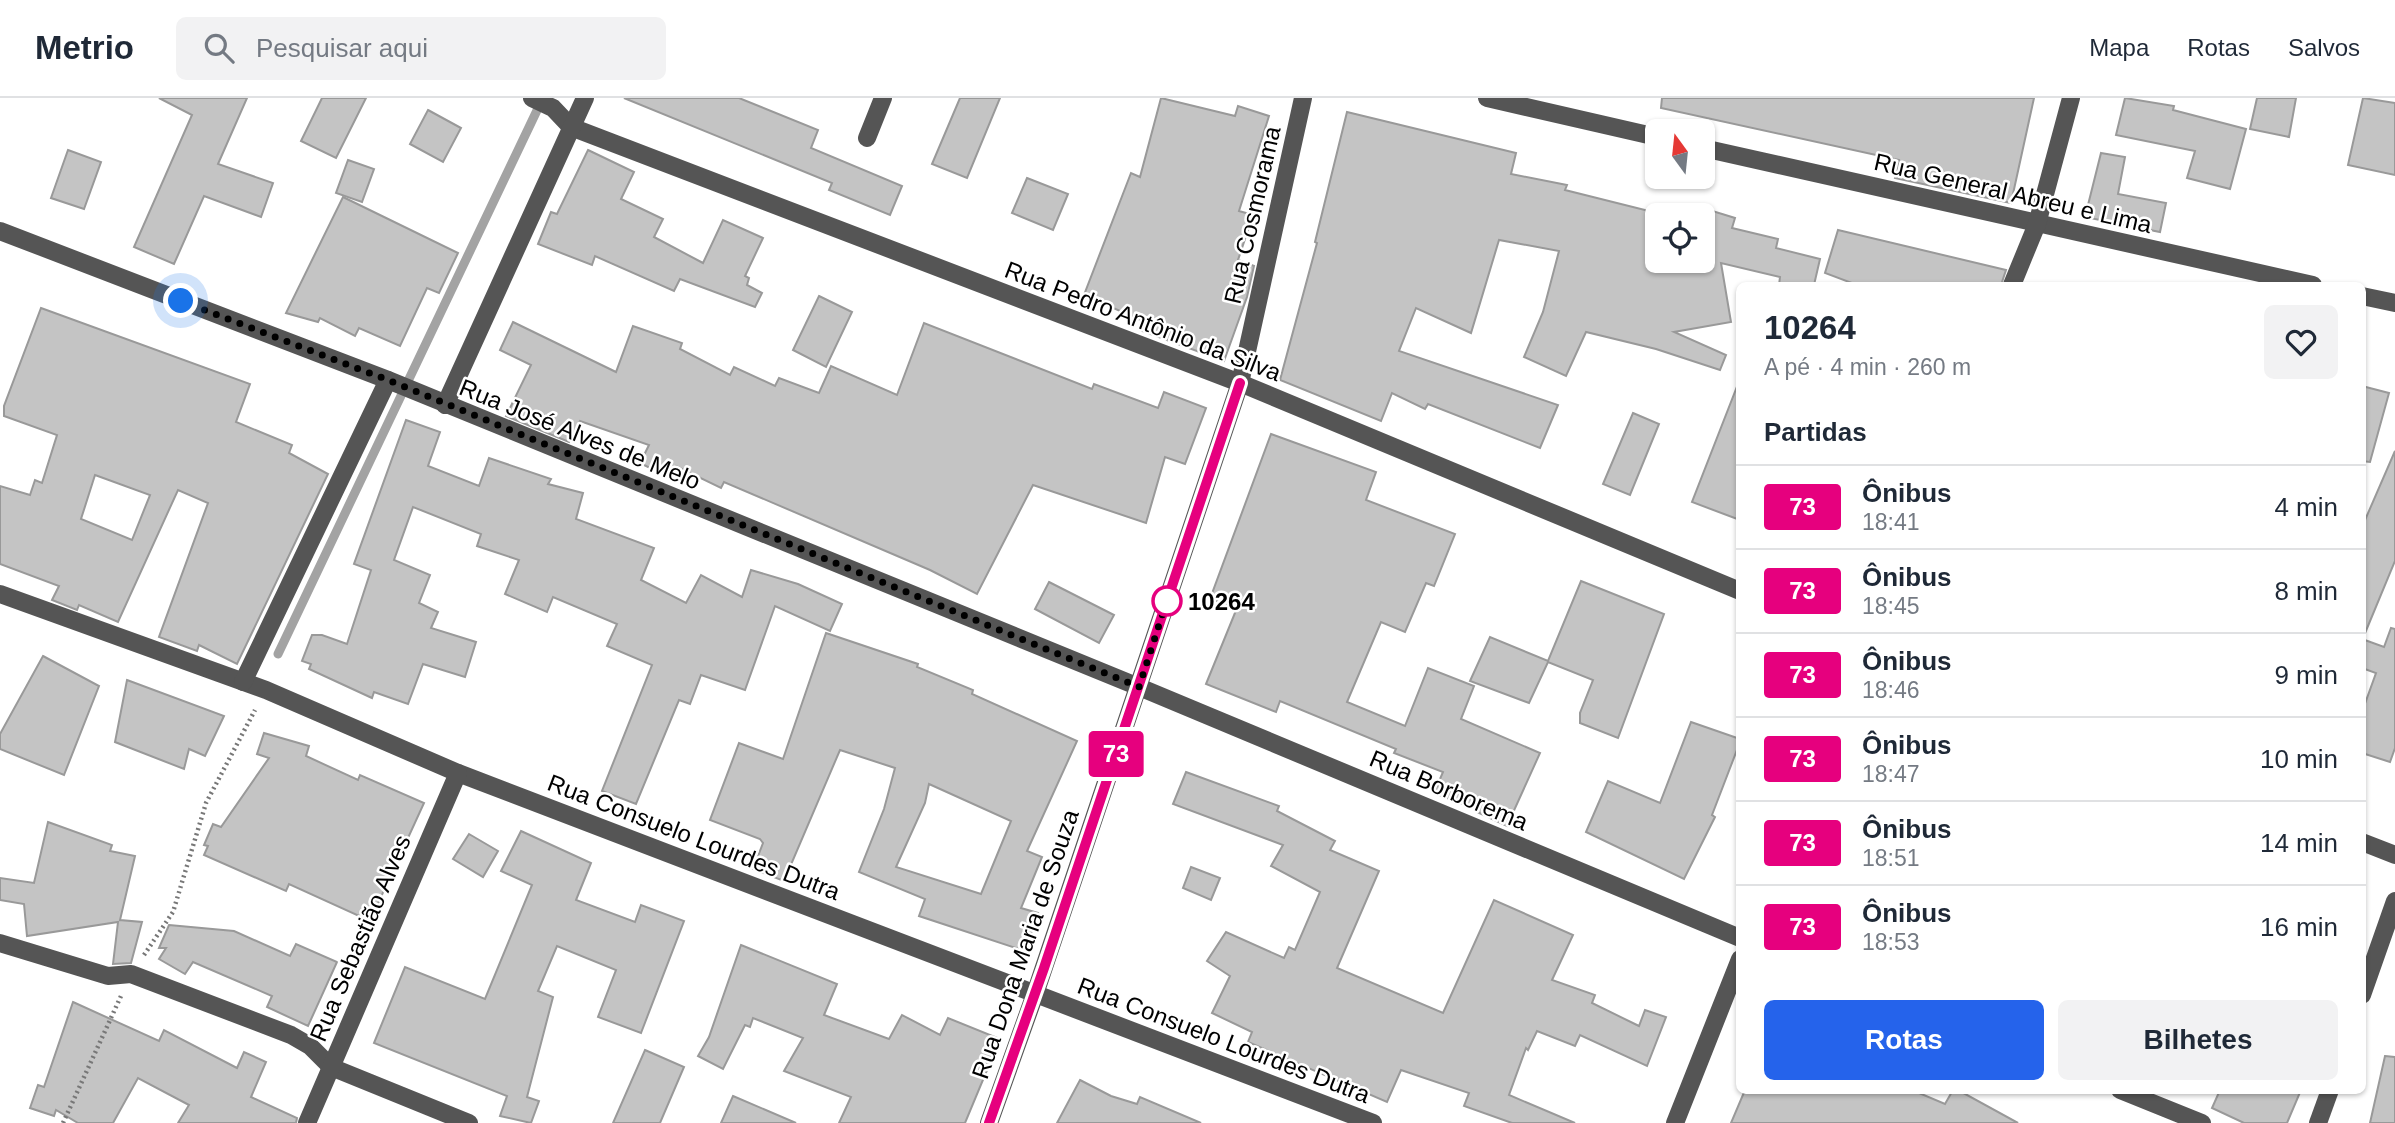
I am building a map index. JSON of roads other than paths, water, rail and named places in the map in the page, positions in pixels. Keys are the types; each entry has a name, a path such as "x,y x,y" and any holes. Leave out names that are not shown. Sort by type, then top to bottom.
{"street":[{"name":"Rua Pedro Antônio da Silva","path":"532,98 553,108 571,127 1240,383 1736,589"},
{"path":"445,405 585,98"},
{"path":"867,138 883,98"},
{"name":"Rua Cosmorama","path":"1240,383 1303,98"},
{"path":"1487,98 1645,134"},
{"path":"2013,282 2037,225 2071,98"},
{"name":"Rua General Abreu e Lima","path":"1715,151 2299,282"},
{"name":"Rua José Alves de Melo","path":"0,231 393,382 1139,687"},
{"path":"2366,297 2395,303"},
{"path":"243,682 393,382"},
{"name":"Rua Dona Maria de Souza","path":"989,1123 1035,994 1240,383"},
{"name":"Rua Consuelo Lourdes Dutra","path":"0,594 266,690 458,773 1373,1123"},
{"name":"Rua Borborema","path":"1139,687 1736,936"},
{"name":"Rua Sebastião Alves","path":"307,1123 458,773"},
{"path":"2366,844 2395,855"},
{"path":"2366,984 2395,901"},
{"path":"0,943 107,976 131,974 291,1035 310,1046 331,1067 469,1123"},
{"path":"1675,1123 1736,970"},
{"path":"2130,1094 2202,1123"},
{"path":"2318,1123 2329,1094"}],"waterway":[{"path":"278,654 541,102"}],"place":[{"name":"10264","path":"1167,601"}]}
